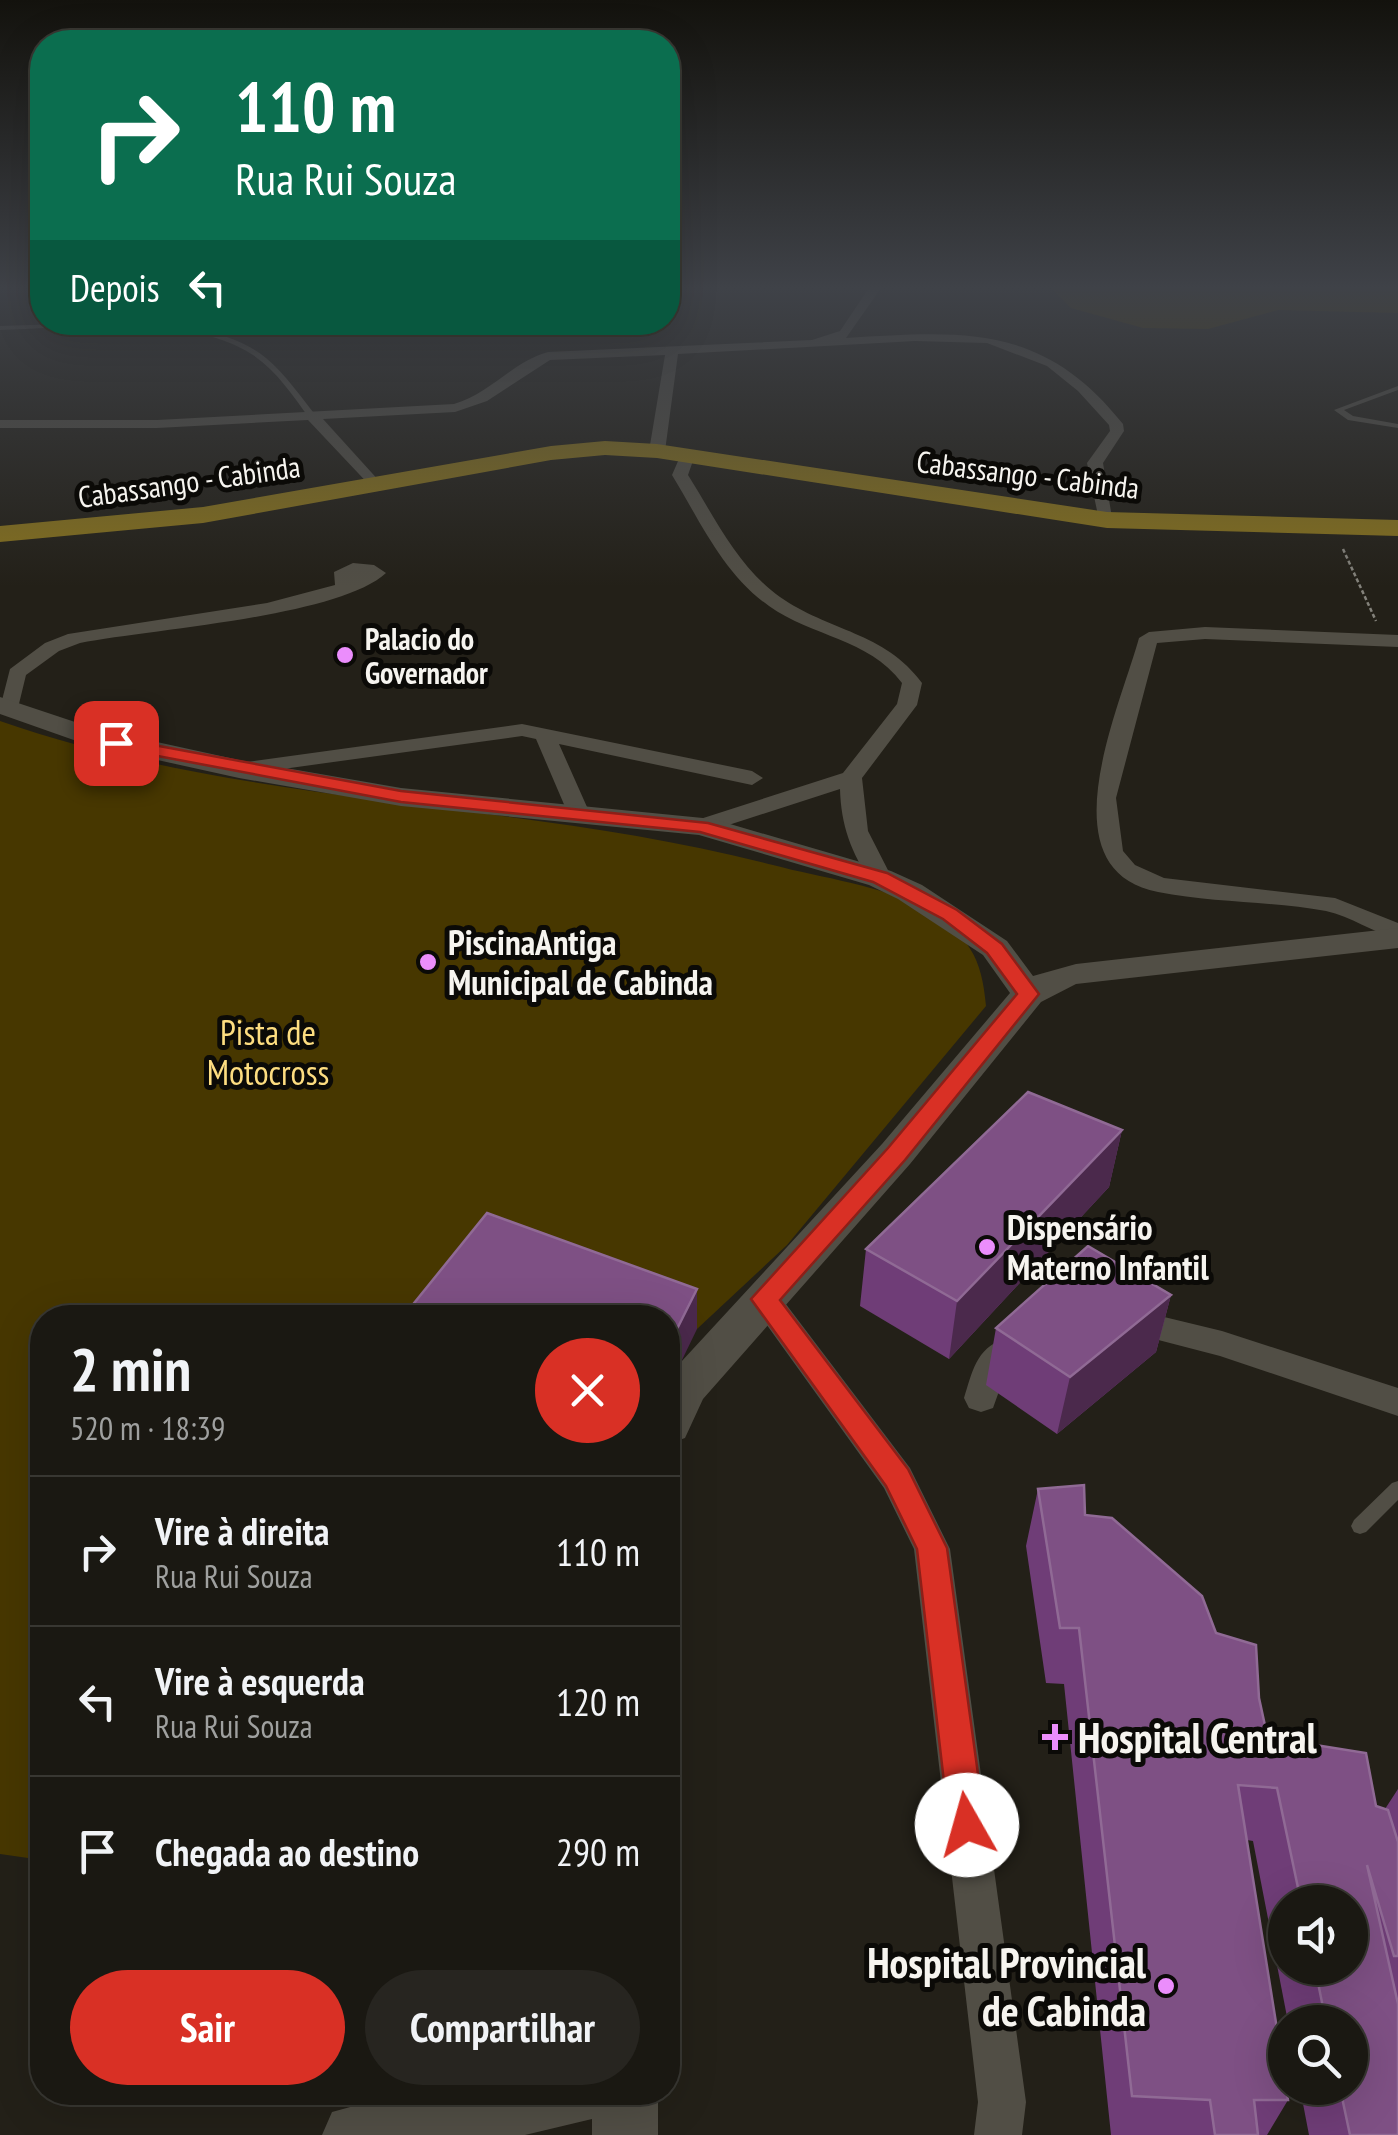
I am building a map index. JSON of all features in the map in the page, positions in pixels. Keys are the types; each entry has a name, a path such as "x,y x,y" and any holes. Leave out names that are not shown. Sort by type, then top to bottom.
{"main road":[{"name":"Cabassango - Cabinda","path":"0,536 202,515 580,449 657,450 1107,520 1398,528"}],"street":[{"path":"0,424 313,417 472,405 500,388"},
{"path":"657,450 667,388"},
{"path":"1085,388 1116,424 1117,431 1095,463 1107,520"},
{"path":"313,417 375,486"},
{"path":"687,456 680,475 753,585 778,605 887,654 912,683 907,705 851,778 702,826"},
{"path":"346,588 272,608 76,638 52,647 18,673 5,706 85,735 238,769 401,797 702,826 880,878 950,914 995,948 1028,994"},
{"path":"1390,641 1206,633 1149,638 1105,798 1112,852 1127,870 1192,891 1335,906 1398,935"},
{"path":"238,769 500,731 543,732 752,778"},
{"path":"543,732 580,816"},
{"path":"851,778 851,821 857,842 880,878"},
{"path":"680,1399 685,1388 896,1154 1028,994 1051,980 1076,974 1398,935"},
{"path":"765,1299 889,1465 932,1548 1002,2102 998,2135"},
{"path":"1095,1317 1132,1320 1222,1344 1398,1402"},
{"path":"981,1398 992,1363 1027,1335"},
{"path":"355,2135 511,2105"},
{"path":"625,2105 625,2135"}],"lane":[{"path":"290,388 313,417"},
{"path":"1398,388 1338,410 1350,418 1398,426"},
{"path":"1360,1526 1398,1488"}],"path":[{"path":"1334,528 1390,641"}],"green space":[{"name":"Pista de Motocross","path":"0,721 95,749 191,771 677,843 871,888 926,910 963,939 977,961 986,1006 787,1245 697,1329 680,1323 680,1305 632,1305 492,1253 451,1305 30,1305 30,1858 0,1854"}],"building":[{"path":"1028,1092 1122,1130 957,1301 866,1249"},
{"path":"487,1213 697,1289 680,1323 680,1305 413,1305"},
{"path":"1088,1246 1171,1295 1070,1377 996,1328"},
{"path":"1084,1485 1085,1515 1112,1518 1202,1596 1216,1633 1256,1645 1259,1698 1269,1744 1287,1754 1290,1741 1366,1753 1376,1806 1388,1810 1398,1842 1398,1956 1394,1956 1367,1865 1398,2004 1398,2135 1350,2135 1344,2105 1368,2105 1368,2005 1323,2005 1318,1985 1368,1985 1368,1885 1297,1885 1277,1788 1238,1785 1273,2005 1268,2005 1268,2100 1254,2100 1258,2135 1215,2135 1210,2100 1132,2096 1079,1628 1060,1628 1038,1489"}],"place":[{"name":"Palacio do Governador","path":"345,655"},
{"name":"PiscinaAntiga Municipal de Cabinda","path":"428,962"},
{"name":"Dispensário Materno Infantil","path":"987,1247"},
{"name":"Hospital Central","path":"1055,1737"},
{"name":"Hospital Provincial de Cabinda","path":"1166,1986"}],"route":[{"path":"116,743 401,797 702,826 880,878 950,914 995,948 1028,994 896,1154 765,1299 897,1478 932,1548 967,1825"}]}
